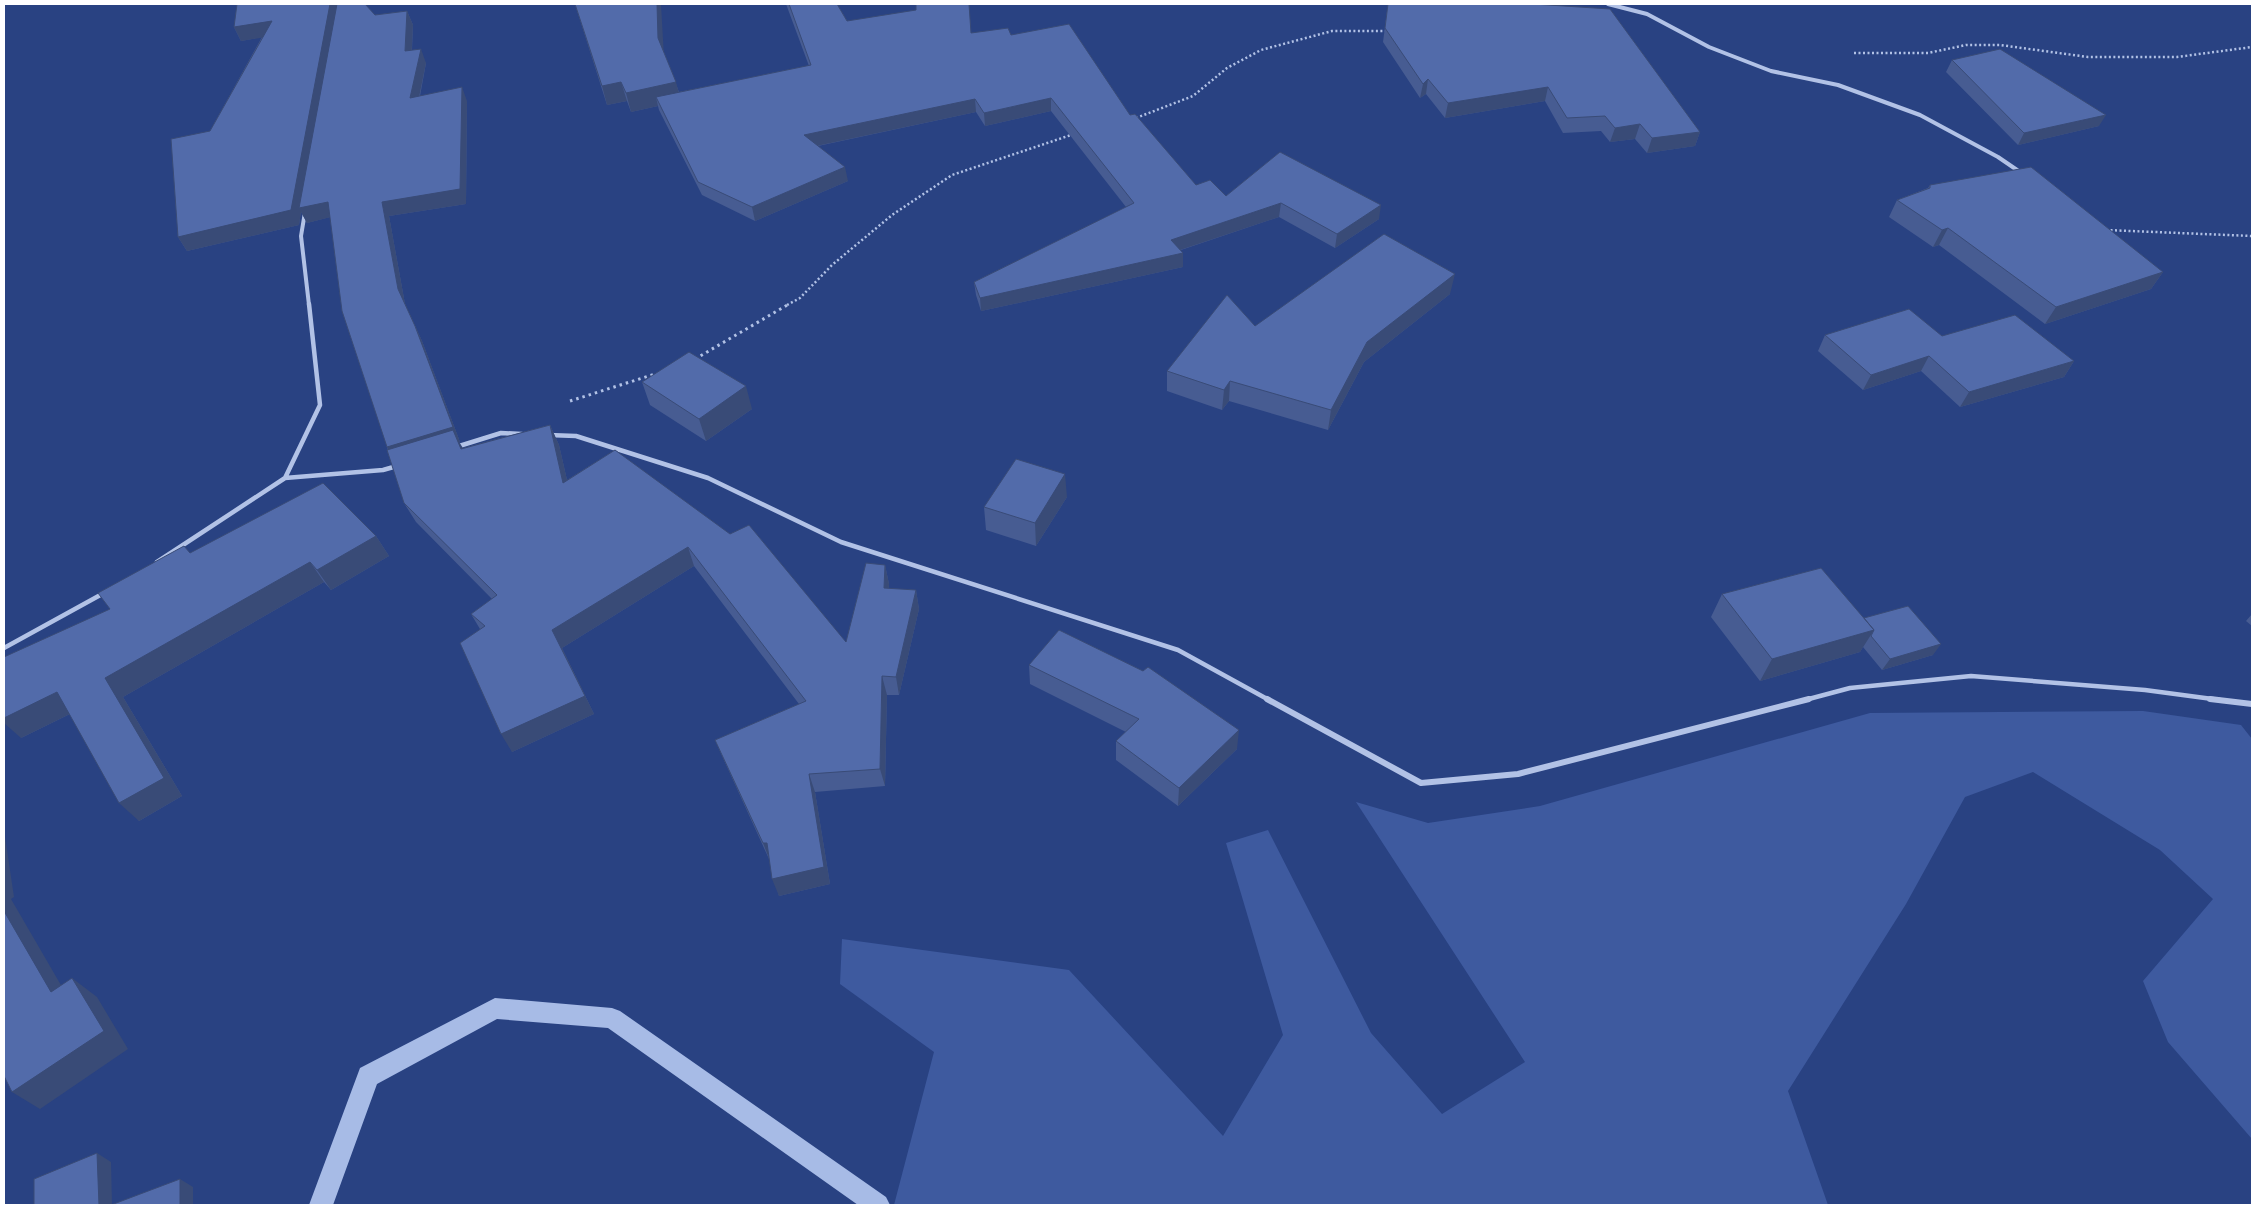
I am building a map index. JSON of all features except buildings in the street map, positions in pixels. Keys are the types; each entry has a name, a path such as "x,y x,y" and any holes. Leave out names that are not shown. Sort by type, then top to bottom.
{"street":[{"path":"1608,4 1647,14 1709,47 1771,71 1838,85 1920,115 1998,157 2022,174"},
{"path":"285,478 320,405 301,236 306,208"},
{"path":"447,450 501,433 529,434"},
{"path":"538,434 576,436 708,478 841,542 1178,650 1422,783 1518,774 1850,688 1971,676 2145,690 2252,704"},
{"path":"155,563 285,478 384,470 402,464"},
{"path":"4,648 114,588"}],"path":[{"path":"1127,120 1193,96 1227,68 1261,50 1332,30 1391,31"},
{"path":"1852,53 1928,54 1966,45 2000,45 2088,57 2177,57 2252,47"},
{"path":"689,362 800,298 832,265 892,215 952,175 1082,132"},
{"path":"2103,230 2252,236"},
{"path":"563,403 596,391 662,372"}],"shaded area":[{"path":"2143,711 2241,725 2252,739 2252,1139 2168,1042 2143,981 2213,899 2160,850 2033,772 1965,797 1906,904 1788,1091 1828,1205 894,1205 934,1052 840,984 842,939 1069,970 1223,1136 1283,1035 1226,843 1268,830 1371,1033 1442,1114 1525,1062 1356,802 1428,823 1540,806 1870,713"}],"waterway":[{"path":"321,1205 368,1076 495,1008 612,1018 878,1205"}]}
